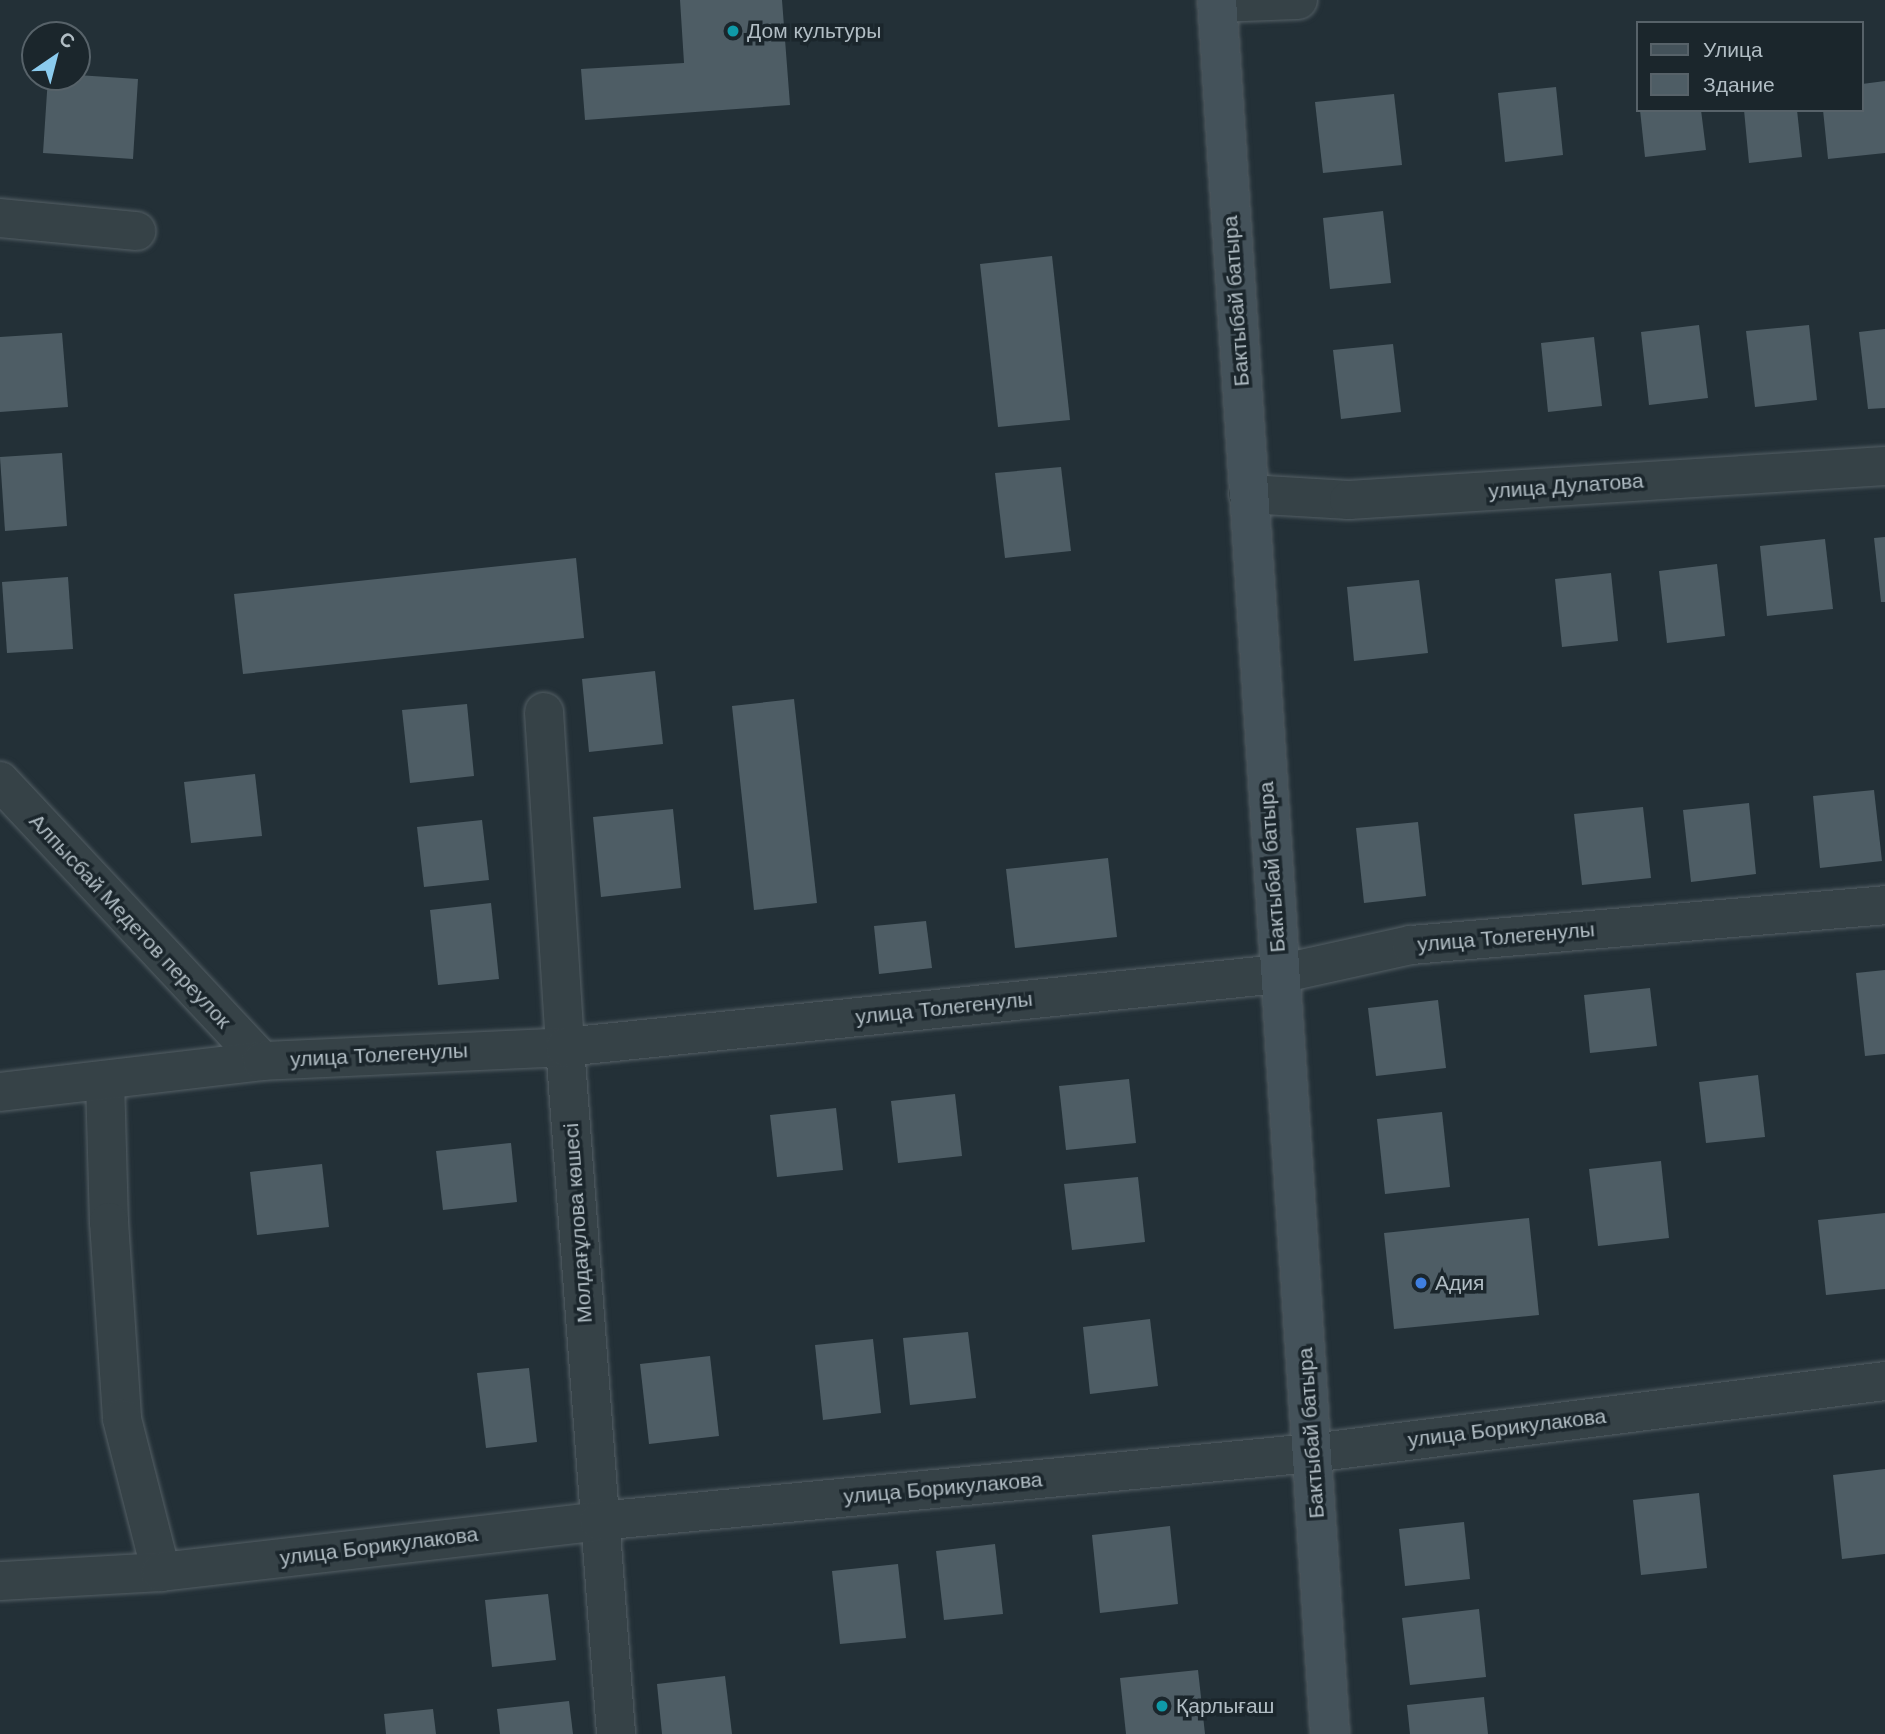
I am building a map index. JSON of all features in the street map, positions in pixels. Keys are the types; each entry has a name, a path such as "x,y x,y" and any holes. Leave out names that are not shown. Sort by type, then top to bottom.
{"street":[{"path":"1217,1 1298,0"},
{"name":"Бактыбай батыра","path":"1217,1 1330,1734"},
{"path":"0,218 136,231"},
{"name":"улица Дулатова","path":"1248,494 1349,500 1885,466"},
{"name":"Молдағұлова көшесі","path":"544,712 565,1047 615,1734"},
{"name":"Алпысбай Медетов переулок","path":"0,780 262,1061"},
{"name":"улица Толегенулы","path":"0,1092 262,1061 565,1047 1279,974 1411,945 1885,905"},
{"path":"105,1080 108,1222 122,1419 161,1572"},
{"name":"улица Борикулакова","path":"0,1581 161,1572 599,1521 1312,1453 1885,1381"}],"building":[{"name":"Дом культуры","path":"680,0 782,0 790,105 585,120 581,69 684,63"},
{"path":"91,76 138,79 133,159 43,153 47,91 91,91"},
{"path":"1885,81 1885,153 1828,159 1823,112 1864,112 1864,84"},
{"path":"1556,87 1563,155 1505,162 1498,93"},
{"path":"1394,94 1402,165 1323,173 1315,102"},
{"path":"1640,112 1701,112 1706,150 1645,157"},
{"path":"1744,112 1797,112 1802,157 1749,163"},
{"path":"1383,211 1391,283 1330,289 1323,218"},
{"path":"1052,256 1070,420 998,427 980,264"},
{"path":"1699,325 1708,398 1649,405 1641,332"},
{"path":"1809,325 1817,400 1755,407 1746,331"},
{"path":"1885,329 1885,408 1868,409 1859,332"},
{"path":"62,333 68,407 0,412 0,337"},
{"path":"1594,337 1602,406 1548,412 1541,343"},
{"path":"1393,344 1401,412 1341,419 1333,350"},
{"path":"62,453 67,526 5,531 0,457"},
{"path":"1061,467 1071,551 1005,558 995,473"},
{"path":"1885,537 1885,602 1881,602 1874,538"},
{"path":"1825,539 1833,609 1767,616 1760,546"},
{"path":"576,558 584,638 243,674 234,594"},
{"path":"1717,564 1725,636 1667,643 1659,571"},
{"path":"1611,573 1618,641 1562,647 1555,579"},
{"path":"68,577 73,649 7,653 2,582"},
{"path":"1419,580 1428,653 1354,661 1347,587"},
{"path":"655,671 663,744 589,752 582,679"},
{"path":"794,699 817,903 754,910 732,706"},
{"path":"467,704 474,776 410,783 402,710"},
{"path":"255,774 262,836 191,843 184,782"},
{"path":"1874,790 1882,861 1820,868 1813,796"},
{"path":"1749,803 1756,874 1691,882 1683,810"},
{"path":"1643,807 1651,878 1582,885 1574,814"},
{"path":"673,809 681,888 601,897 593,817"},
{"path":"482,820 489,880 424,887 417,827"},
{"path":"1418,822 1426,896 1364,903 1356,828"},
{"path":"1108,858 1117,937 1015,948 1006,869"},
{"path":"491,903 499,979 438,985 430,910"},
{"path":"926,921 932,968 879,974 874,926"},
{"path":"1885,970 1885,1054 1865,1056 1856,973"},
{"path":"1650,988 1657,1046 1590,1053 1584,995"},
{"path":"1438,1000 1446,1068 1376,1076 1368,1008"},
{"path":"1758,1075 1765,1137 1706,1143 1699,1082"},
{"path":"1129,1079 1136,1143 1066,1150 1059,1086"},
{"path":"955,1094 962,1156 898,1163 891,1101"},
{"path":"836,1108 843,1170 777,1177 770,1115"},
{"path":"1442,1112 1450,1187 1385,1194 1377,1119"},
{"path":"511,1143 517,1202 443,1210 436,1151"},
{"path":"1661,1161 1669,1238 1598,1246 1589,1169"},
{"path":"322,1164 329,1227 257,1235 250,1172"},
{"path":"1138,1177 1145,1242 1072,1250 1064,1184"},
{"path":"1885,1213 1885,1289 1826,1295 1818,1220"},
{"path":"1529,1218 1539,1315 1394,1329 1384,1233"},
{"path":"1150,1319 1158,1386 1090,1394 1083,1327"},
{"path":"968,1332 976,1398 910,1405 903,1338"},
{"path":"873,1339 881,1413 823,1420 815,1345"},
{"path":"710,1356 719,1436 649,1444 640,1364"},
{"path":"529,1368 537,1442 486,1448 477,1373"},
{"path":"1885,1469 1885,1554 1842,1559 1833,1475"},
{"path":"1699,1493 1707,1568 1641,1575 1633,1500"},
{"path":"1464,1522 1470,1579 1405,1586 1399,1529"},
{"path":"1170,1526 1178,1604 1100,1613 1092,1535"},
{"path":"995,1544 1003,1614 944,1620 936,1551"},
{"path":"898,1564 906,1638 840,1644 832,1571"},
{"path":"548,1594 556,1660 492,1667 485,1600"},
{"path":"1479,1609 1486,1677 1410,1685 1402,1618"},
{"name":"Қарлығаш","path":"1198,1670 1205,1734 1126,1734 1120,1678"},
{"path":"725,1676 732,1734 662,1734 657,1684"},
{"path":"1484,1697 1488,1734 1410,1734 1407,1705"},
{"path":"569,1701 573,1734 500,1734 497,1709"},
{"path":"433,1709 436,1734 386,1734 384,1714"}],"place":[{"name":"Дом культуры","path":"733,31"},
{"name":"Адия","path":"1421,1283"},
{"name":"Қарлығаш","path":"1162,1706"}]}
